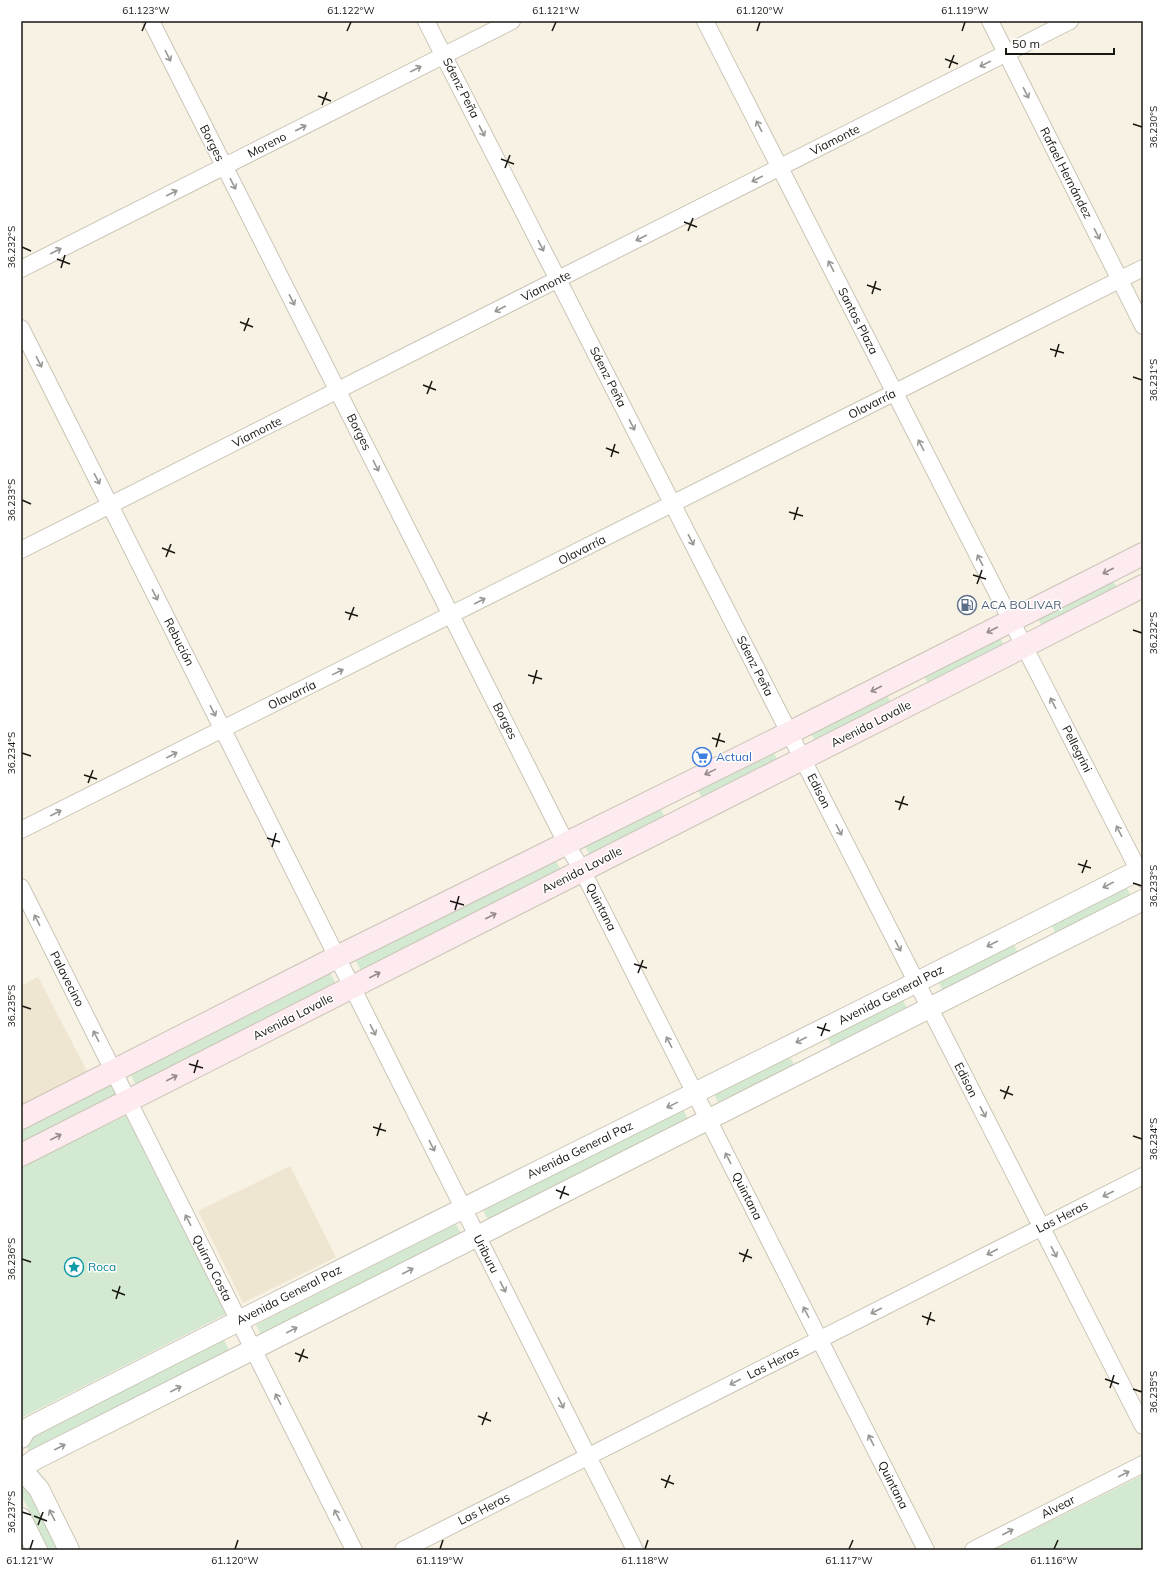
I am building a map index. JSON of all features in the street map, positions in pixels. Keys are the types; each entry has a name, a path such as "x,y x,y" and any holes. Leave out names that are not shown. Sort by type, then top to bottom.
{"main road":[{"path":"21,1118 337,957 789,733 1143,554"},
{"name":"Avenida Lavalle","path":"21,1155 1143,586"}],"street":[{"name":"Borges","path":"151,21 566,843"},
{"name":"Sáenz Peña","path":"426,21 789,733"},
{"name":"Moreno","path":"21,269 512,21"},
{"name":"Santos Plaza","path":"705,21 1011,620"},
{"name":"Rafael Hernández","path":"990,21 1143,326"},
{"name":"Viamonte","path":"21,550 1070,21"},
{"name":"Olavarría","path":"21,830 451,616 1143,268"},
{"name":"Rebución","path":"21,328 337,957"},
{"name":"Pellegrini","path":"1011,620 1142,872"},
{"name":"Edison","path":"789,733 1143,1426"},
{"name":"Quintana","path":"566,843 582,870 926,1550"},
{"name":"Avenida General Paz","path":"21,1438 26,1429 238,1320 695,1094 916,982 1142,872"},
{"name":"Palavecino","path":"21,887 113,1071"},
{"path":"69,1550 39,1488 23,1466 1143,900"},
{"name":"Uriburu","path":"337,957 635,1550"},
{"name":"Quirno Costa","path":"113,1071 354,1550"},
{"name":"Las Heras","path":"403,1550 1143,1176"},
{"name":"Alvear","path":"973,1550 1143,1464"},
{"path":"21,1518 37,1550"}],"shaded area":[{"path":"38,977 88,1073 21,1107 21,986"},
{"path":"290,1166 336,1257 243,1303 198,1211"}],"green space":[{"path":"1112,579 1119,591 1043,629 1037,616"},
{"path":"999,636 1005,648 929,686 923,674"},
{"path":"886,693 892,705 816,743 810,731"},
{"path":"773,751 779,763 703,800 697,788"},
{"path":"660,807 666,820 591,857 584,845"},
{"path":"555,860 562,872 362,973 356,961"},
{"path":"1126,886 1132,898 1057,936 1051,924"},
{"path":"1013,943 1019,955 944,993 938,981"},
{"path":"330,972 336,984 136,1085 130,1073"},
{"path":"902,998 908,1010 832,1047 826,1035"},
{"path":"789,1055 795,1067 719,1104 713,1092"},
{"path":"112,1084 118,1096 21,1145 21,1130"},
{"path":"683,1109 689,1121 489,1222 483,1210"},
{"path":"127,1115 226,1314 21,1418 21,1167"},
{"path":"456,1224 462,1236 262,1337 256,1325"},
{"path":"224,1340 230,1352 30,1453 24,1441"},
{"path":"1143,1475 1143,1550 993,1550"},
{"path":"27,1483 60,1550 49,1550 21,1494 21,1486"}],"place":[{"name":"ACA BOLIVAR","path":"967,605"},
{"name":"Actual","path":"702,757"},
{"name":"Roca","path":"74,1267"}]}
